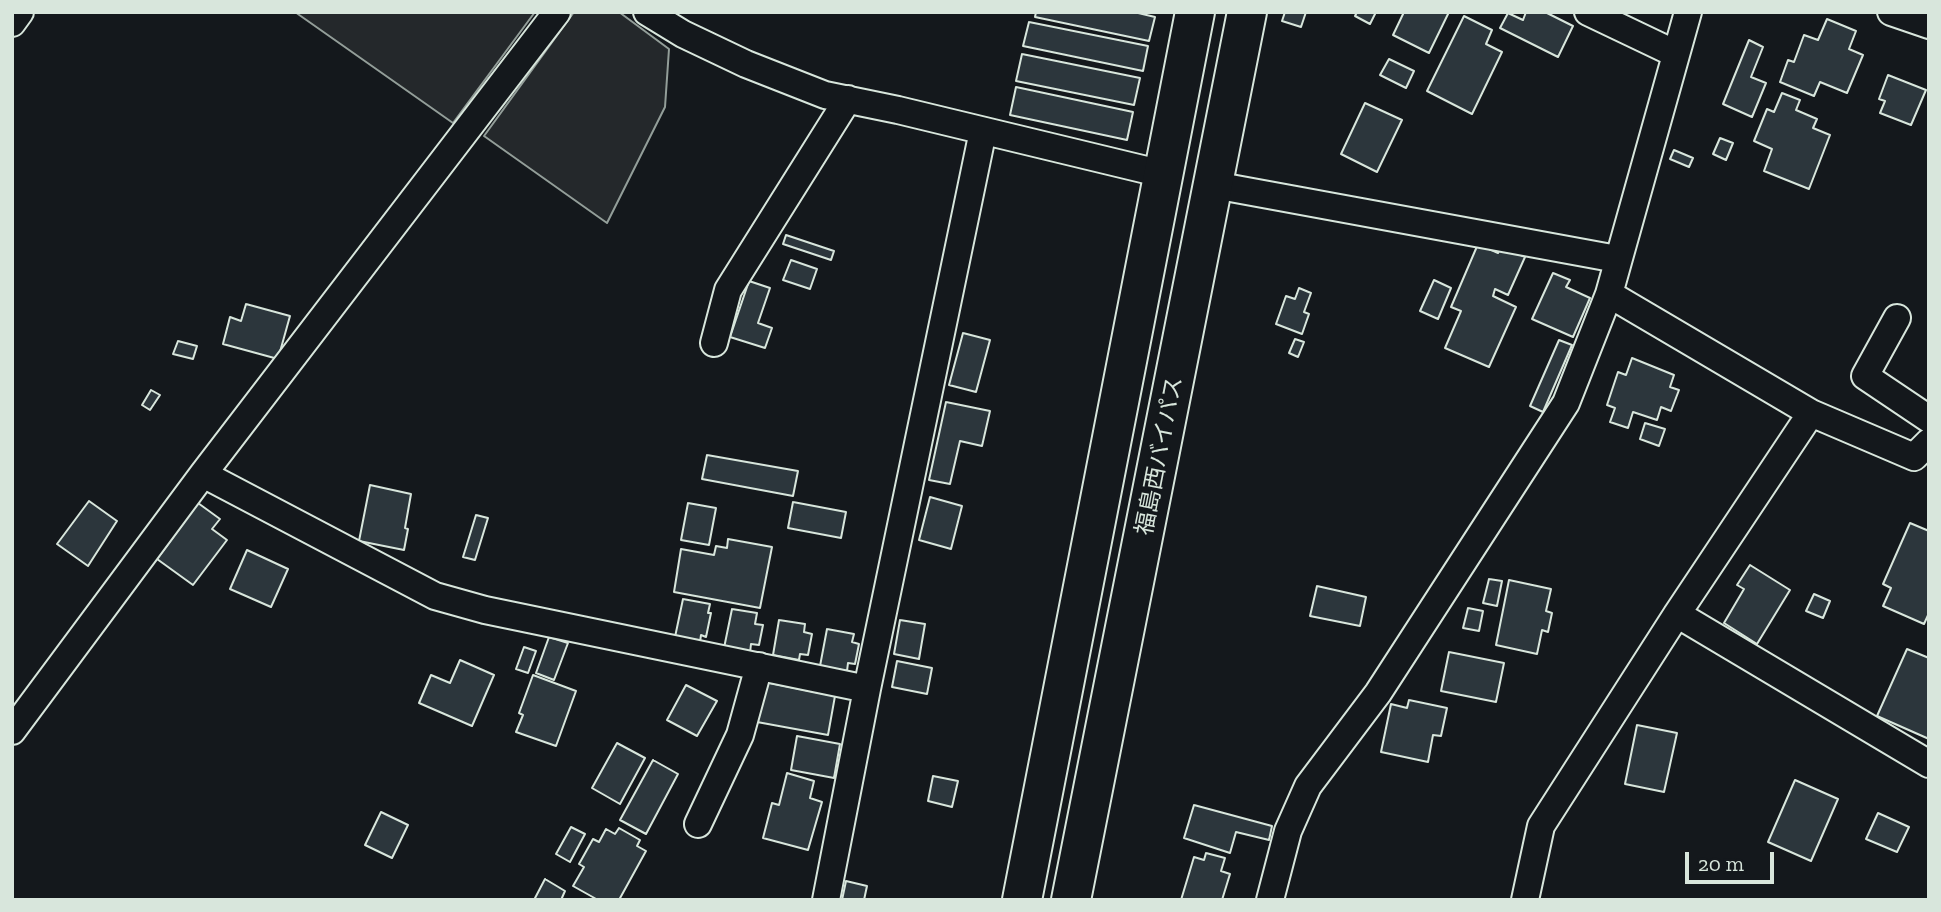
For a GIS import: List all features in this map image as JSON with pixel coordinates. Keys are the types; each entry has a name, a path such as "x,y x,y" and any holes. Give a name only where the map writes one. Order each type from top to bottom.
{"highway":[{"path":"1022,900 1195,12"},
{"name":"福島西バイパス","path":"1072,900 1247,12"}],"street":[{"path":"12,23 20,12"},
{"path":"12,731 203,474 556,12"},
{"path":"648,12 683,34 746,64 825,95 1163,174"},
{"path":"1588,12 1676,54"},
{"path":"1270,900 1288,831 1308,786 1378,693 1566,403 1609,294 1688,12"},
{"path":"1891,12 1929,25"},
{"path":"714,343 728,290 848,99"},
{"path":"826,900 867,689 984,131"},
{"path":"1214,185 1617,260"},
{"path":"1609,294 1811,413 1914,457 1929,442"},
{"path":"1897,318 1866,376 1929,419"},
{"path":"1525,900 1541,826 1677,614 1811,413"},
{"path":"203,474 435,596 485,610 867,689"},
{"path":"1677,614 1929,764"},
{"path":"698,824 740,735 759,666"}],"shaded area":[{"path":"295,12 535,12 453,123"},
{"path":"574,12 619,12 669,49 665,107 607,223 484,136"}],"building":[{"path":"1036,12 1134,12 1155,17 1149,41 1035,17"},
{"path":"1285,12 1306,12 1301,27 1282,21"},
{"path":"1357,12 1376,12 1370,24 1355,16"},
{"path":"1404,12 1449,12 1429,53 1393,35"},
{"path":"1526,12 1545,12 1573,26 1558,57 1500,28 1508,13 1523,20"},
{"path":"1464,16 1492,30 1486,44 1502,52 1472,114 1427,91"},
{"path":"1827,19 1856,31 1849,49 1863,55 1847,93 1820,82 1814,96 1780,82 1788,60 1794,62 1804,35 1818,40"},
{"path":"1029,22 1148,46 1143,71 1023,46"},
{"path":"1749,40 1763,47 1751,77 1766,83 1752,117 1723,104"},
{"path":"1022,54 1140,78 1134,105 1016,81"},
{"path":"1389,59 1414,71 1406,88 1380,75"},
{"path":"1888,75 1926,90 1911,125 1880,113 1885,101 1879,99"},
{"path":"1016,87 1133,112 1127,140 1010,115"},
{"path":"1782,93 1800,100 1796,110 1817,119 1813,128 1830,135 1809,189 1764,171 1772,149 1754,141 1767,109 1774,112"},
{"path":"1365,103 1402,120 1377,172 1341,154"},
{"path":"1720,138 1733,143 1726,160 1713,154"},
{"path":"1674,150 1693,158 1689,167 1670,159"},
{"path":"786,235 834,251 831,260 783,244"},
{"path":"1478,244 1498,253 1501,246 1525,257 1508,295 1495,289 1493,296 1516,307 1489,367 1445,348 1461,311 1451,307"},
{"path":"791,260 817,269 810,289 783,280"},
{"path":"1553,273 1570,280 1566,287 1590,298 1573,337 1532,319"},
{"path":"1434,280 1451,288 1438,319 1420,311"},
{"path":"749,281 770,288 758,323 772,328 765,348 730,337"},
{"path":"1299,288 1311,293 1304,312 1309,314 1302,334 1276,324 1286,296 1295,299"},
{"path":"246,304 290,316 278,359 223,344 230,317 241,321"},
{"path":"963,333 990,340 976,392 949,385"},
{"path":"1295,339 1304,342 1298,357 1289,353"},
{"path":"1559,340 1572,345 1543,412 1530,406"},
{"path":"178,341 197,346 193,359 173,354"},
{"path":"1632,358 1674,375 1670,387 1679,390 1671,411 1661,407 1657,420 1633,412 1628,428 1610,422 1615,408 1607,405 1618,372 1626,375"},
{"path":"151,390 160,395 150,410 142,405"},
{"path":"946,402 990,411 982,446 960,441 950,484 929,480"},
{"path":"1645,423 1665,429 1659,446 1640,439"},
{"path":"707,455 798,471 793,496 702,479"},
{"path":"370,485 411,494 404,550 359,541"},
{"path":"930,497 962,506 951,549 919,540"},
{"path":"89,501 117,521 88,566 57,544"},
{"path":"793,502 846,512 841,538 788,528"},
{"path":"198,503 220,519 212,529 227,540 193,585 157,559"},
{"path":"688,503 716,508 709,545 681,540"},
{"path":"476,515 488,518 475,560 463,557"},
{"path":"1910,523 1929,531 1929,613 1924,624 1883,606 1891,588 1883,584"},
{"path":"728,539 772,547 760,608 674,592 681,549 714,555 716,546 727,548"},
{"path":"247,550 288,569 271,607 230,589"},
{"path":"1750,565 1790,590 1757,644 1724,623 1744,589 1737,585"},
{"path":"1489,579 1502,581 1497,606 1483,603"},
{"path":"1509,580 1551,589 1546,611 1552,613 1548,632 1542,630 1537,654 1496,645"},
{"path":"1317,586 1366,597 1360,626 1310,616"},
{"path":"1814,594 1830,601 1823,618 1806,611"},
{"path":"683,599 710,604 706,637 701,635 700,642 675,637"},
{"path":"1468,608 1483,611 1479,631 1463,628"},
{"path":"732,609 757,613 755,624 763,625 759,645 751,644 750,653 724,648"},
{"path":"779,620 805,624 804,632 812,634 808,655 800,654 799,660 773,655"},
{"path":"900,620 925,624 919,659 894,654"},
{"path":"827,629 854,634 852,642 859,644 855,664 848,663 847,671 820,666"},
{"path":"549,637 568,643 554,680 536,673"},
{"path":"524,647 536,651 528,673 516,669"},
{"path":"1907,649 1929,658 1929,739 1877,716"},
{"path":"1449,652 1504,663 1496,702 1441,691"},
{"path":"460,660 494,675 472,726 419,703 431,675 450,683"},
{"path":"897,661 932,668 927,694 892,687"},
{"path":"533,675 576,691 556,746 516,732 523,715 519,713"},
{"path":"765,682 835,696 828,735 757,722"},
{"path":"686,685 717,701 697,736 667,720"},
{"path":"1409,700 1447,708 1441,736 1433,735 1428,762 1381,752 1391,704 1407,708"},
{"path":"1637,725 1677,733 1664,792 1625,784"},
{"path":"797,736 840,744 834,778 791,770"},
{"path":"617,743 645,758 620,804 592,788"},
{"path":"653,760 678,774 646,834 620,820"},
{"path":"787,773 814,781 810,798 822,802 808,850 763,838 772,803 779,805"},
{"path":"933,776 958,781 952,807 928,801"},
{"path":"1795,780 1838,799 1811,861 1768,842"},
{"path":"1194,805 1272,826 1269,840 1236,832 1230,853 1184,838"},
{"path":"381,812 408,825 392,858 365,845"},
{"path":"1878,813 1909,827 1897,852 1866,839"},
{"path":"571,827 585,834 570,862 556,854"},
{"path":"619,828 640,840 637,846 646,851 619,900 598,900 573,886 584,867 579,864 593,839 599,842 606,829 615,834"},
{"path":"1206,853 1225,858 1221,871 1230,874 1222,900 1181,900 1194,857 1204,860"},
{"path":"545,879 565,891 561,900 534,900"},
{"path":"846,881 867,886 864,900 842,900"}]}
